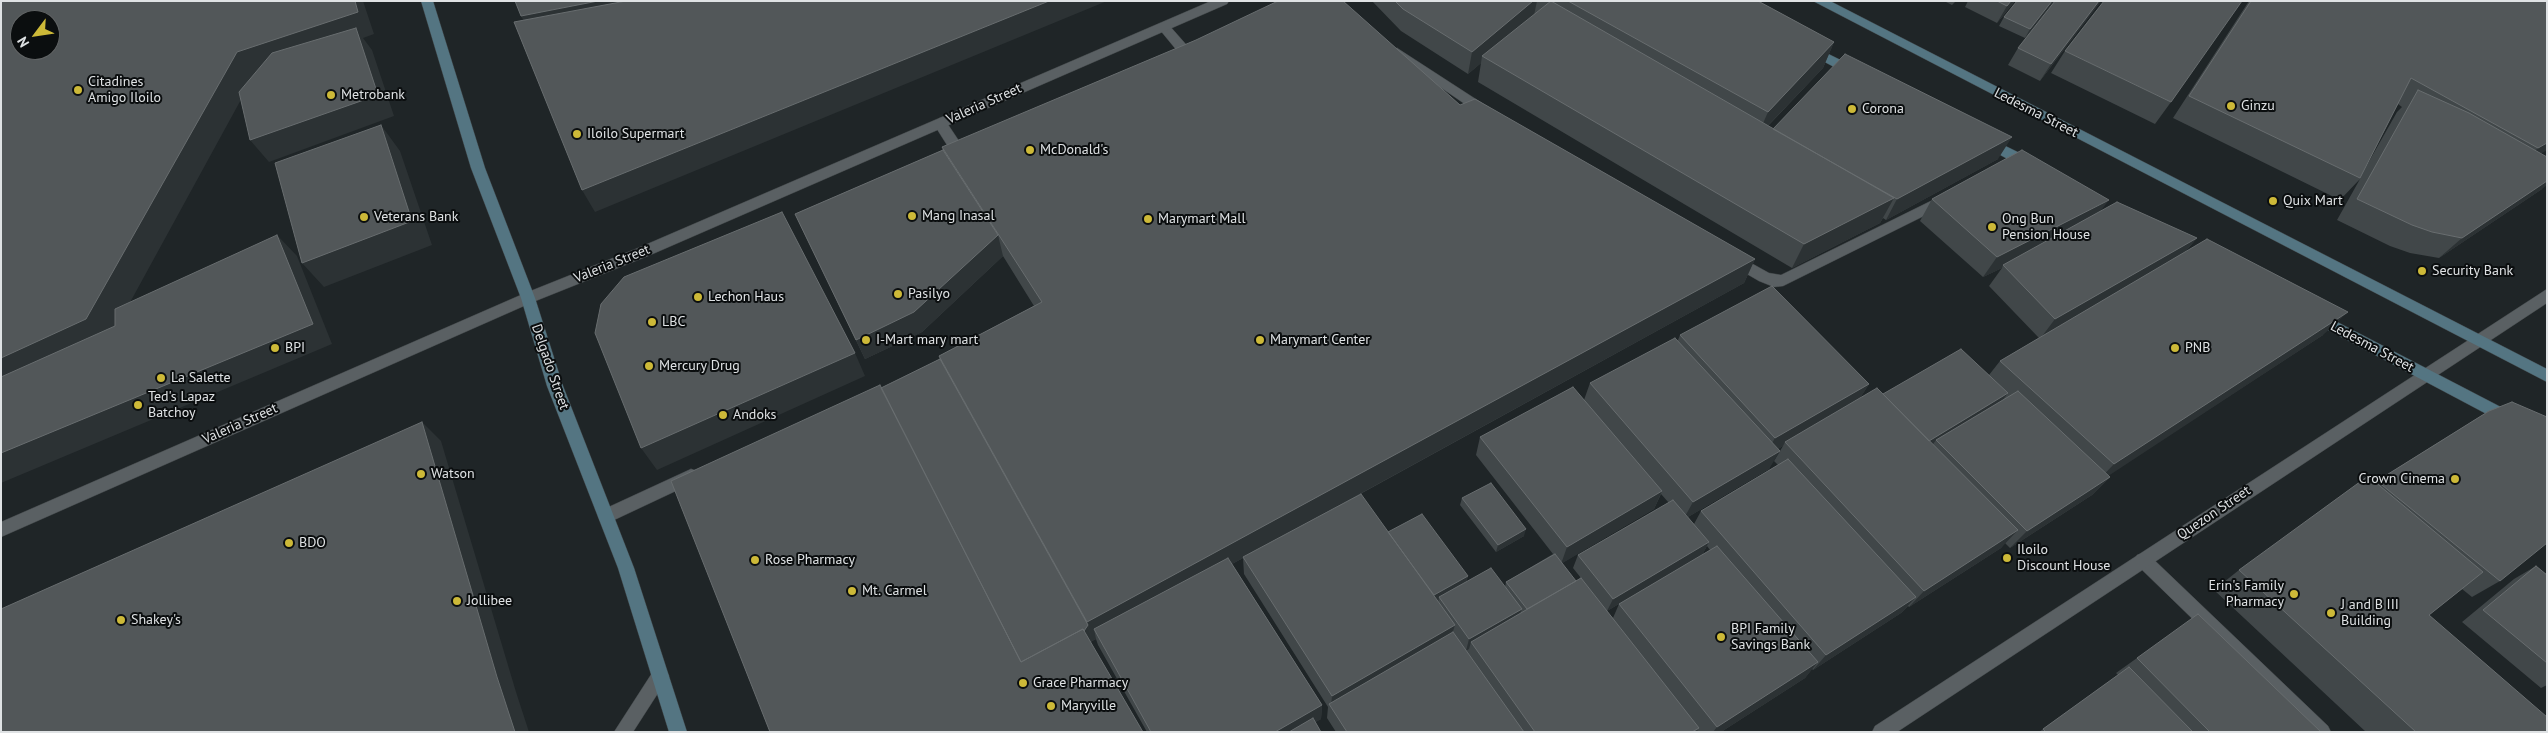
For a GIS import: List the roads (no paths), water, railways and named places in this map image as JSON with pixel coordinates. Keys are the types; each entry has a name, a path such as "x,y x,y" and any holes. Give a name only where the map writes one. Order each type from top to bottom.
{"main road":[{"name":"Delgado Street","path":"427,1 478,168 528,298 555,386 629,577 678,732"},
{"name":"Ledesma Street","path":"1819,1 2547,376"},
{"path":"1800,43 1870,80"},
{"path":"1976,136 2038,169"},
{"name":"Ledesma Street","path":"2301,309 2547,439"}],"street":[{"name":"Valeria Street","path":"1,530 528,298 643,252 1224,1"},
{"path":"1164,27 1197,66"},
{"path":"1388,46 1467,101 1501,121"},
{"path":"1452,108 1467,101"},
{"path":"940,123 967,164"},
{"path":"2006,168 2020,160"},
{"path":"1721,252 1764,277 1774,281 1783,280 1961,190"},
{"name":"Quezon Street","path":"1880,732 2144,560 2423,374 2478,341 2547,295"},
{"path":"606,516 703,471"},
{"path":"2144,560 2322,732"},
{"path":"623,732 660,676"}],"place":[{"name":"Citadines Amigo Iloilo","path":"78,90"},
{"name":"Metrobank","path":"331,95"},
{"name":"Ginzu","path":"2231,106"},
{"name":"Corona","path":"1852,109"},
{"name":"Iloilo Supermart","path":"577,134"},
{"name":"McDonald's","path":"1030,150"},
{"name":"Quix Mart","path":"2273,201"},
{"name":"Mang Inasal","path":"912,216"},
{"name":"Veterans Bank","path":"364,217"},
{"name":"Marymart Mall","path":"1148,219"},
{"name":"Ong Bun Pension House","path":"1992,227"},
{"name":"Security Bank","path":"2422,271"},
{"name":"Pasilyo","path":"898,294"},
{"name":"Lechon Haus","path":"698,297"},
{"name":"LBC","path":"652,322"},
{"name":"I-Mart mary mart","path":"866,340"},
{"name":"Marymart Center","path":"1260,340"},
{"name":"BPI","path":"275,348"},
{"name":"PNB","path":"2175,348"},
{"name":"Mercury Drug","path":"649,366"},
{"name":"La Salette","path":"161,378"},
{"name":"Ted's Lapaz Batchoy","path":"138,405"},
{"name":"Andoks","path":"723,415"},
{"name":"Watson","path":"421,474"},
{"name":"Crown Cinema","path":"2455,479"},
{"name":"BDO","path":"289,543"},
{"name":"Iloilo Discount House","path":"2007,558"},
{"name":"Rose Pharmacy","path":"755,560"},
{"name":"Mt. Carmel","path":"852,591"},
{"name":"Erin's Family Pharmacy","path":"2294,594"},
{"name":"Jollibee","path":"457,601"},
{"name":"J and B III Building","path":"2331,613"},
{"name":"Shakey's","path":"121,620"},
{"name":"BPI Family Savings Bank","path":"1721,637"},
{"name":"Grace Pharmacy","path":"1023,683"},
{"name":"Maryville","path":"1051,706"}]}
